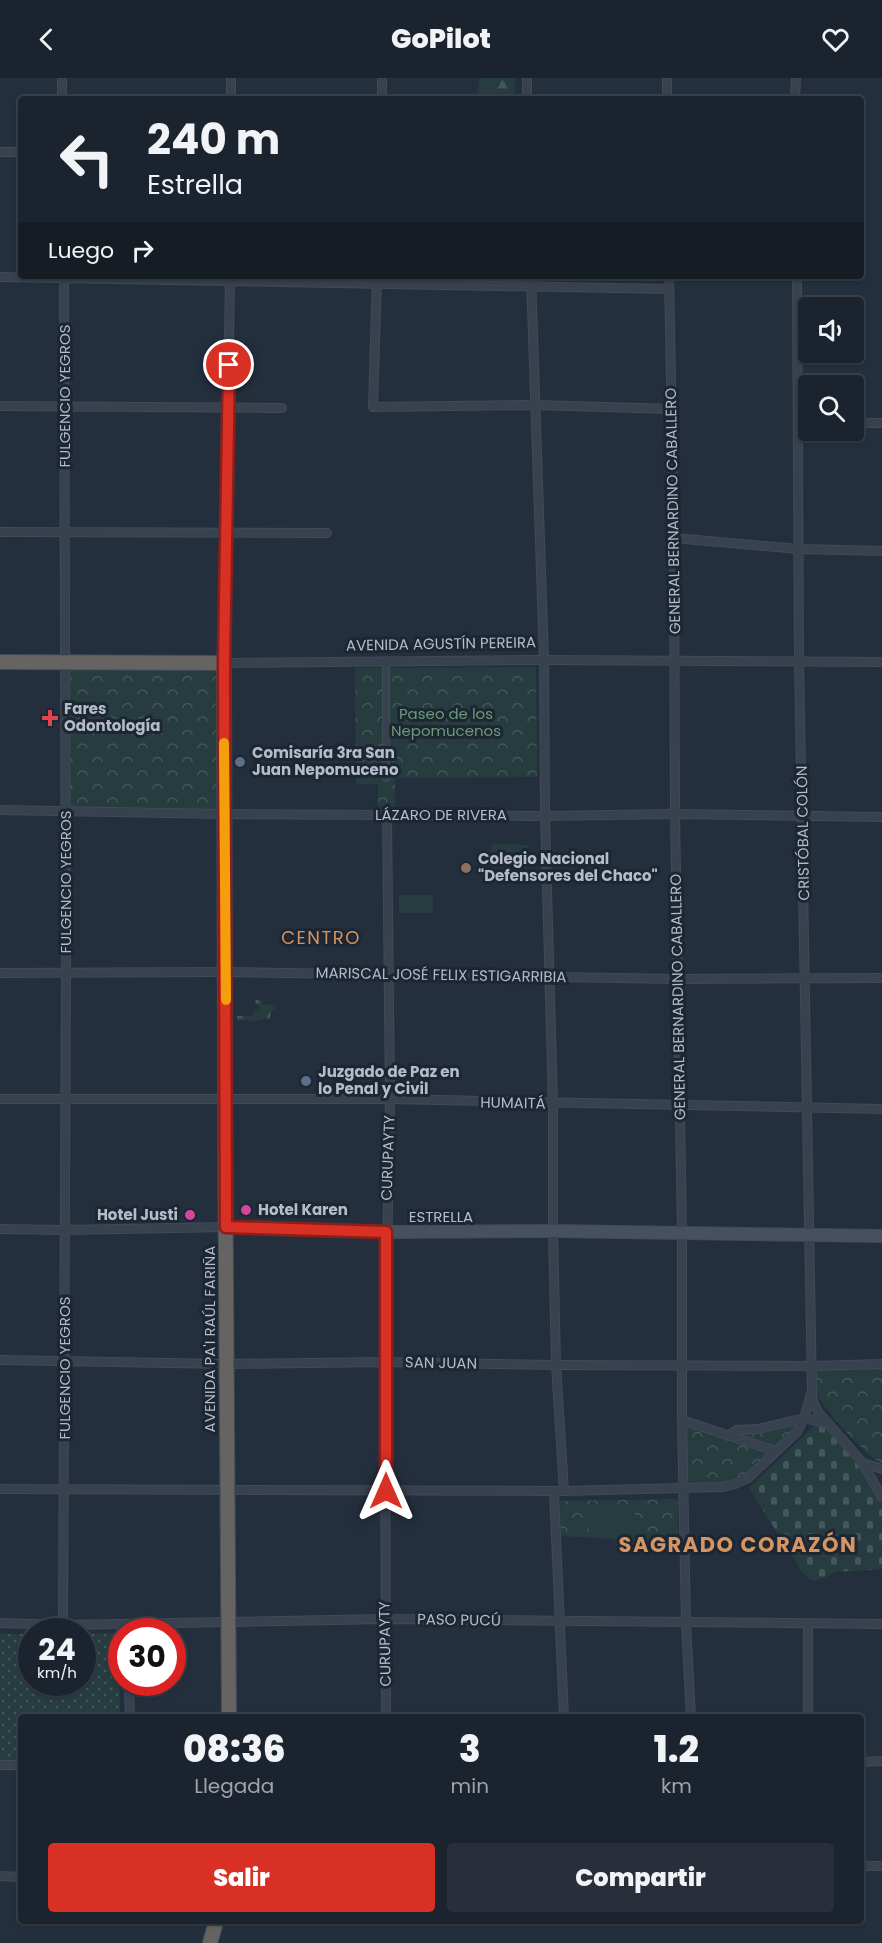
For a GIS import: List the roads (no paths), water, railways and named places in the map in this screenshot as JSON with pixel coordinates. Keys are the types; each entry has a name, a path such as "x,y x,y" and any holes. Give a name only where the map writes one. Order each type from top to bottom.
{"highway":[{"name":"AVENIDA AGUSTÍN PEREIRA","path":"0,662 224,663"},
{"name":"AVENIDA PA'I RAÚL FARIÑA","path":"224,663 225,1364 229,1714"},
{"path":"210,1943 215,1924"}],"main road":[{"name":"ESTRELLA","path":"226,1227 386,1232 553,1231 882,1236"}],"street":[{"path":"62,78 62,96"},
{"path":"231,78 231,96"},
{"path":"382,78 382,96"},
{"path":"527,78 527,96"},
{"path":"667,78 667,96"},
{"path":"795,78 795,96"},
{"path":"0,152 18,152"},
{"path":"0,277 18,277"},
{"name":"FULGENCIO YEGROS","path":"63,1618 67,662 64,279"},
{"path":"230,279 532,280 669,289"},
{"name":"AVENIDA PA'I RAÚL FARIÑA","path":"224,663 230,279"},
{"name":"GENERAL BERNARDINO CABALLERO","path":"669,279 673,409 682,1420 686,1623 691,1714"},
{"name":"CRISTÓBAL COLÓN","path":"797,279 798,422"},
{"path":"377,280 373,406 536,405 673,409"},
{"path":"532,280 544,660 556,1365 564,1491"},
{"path":"0,406 282,408"},
{"path":"864,423 882,423"},
{"name":"CRISTÓBAL COLÓN","path":"798,441 799,661 812,1391"},
{"path":"0,532 327,533"},
{"path":"674,537 799,549 882,551"},
{"name":"AVENIDA AGUSTÍN PEREIRA","path":"224,663 675,659 882,662"},
{"path":"386,661 386,777"},
{"name":"LÁZARO DE RIVERA","path":"0,810 224,814 802,815 882,818"},
{"name":"CURUPAYTY","path":"386,1714 385,1362 390,1099 387,815"},
{"name":"MARISCAL JOSÉ FELIX ESTIGARRIBIA","path":"0,974 226,972 678,979 882,978"},
{"name":"HUMAITÁ","path":"0,1099 390,1099 882,1109"},
{"name":"ESTRELLA","path":"0,1229 226,1227"},
{"name":"SAN JUAN","path":"0,1360 225,1364 385,1362 556,1365 882,1364"},
{"path":"0,1489 564,1491 722,1487 748,1478 796,1432 804,1418 812,1391"},
{"path":"812,1391 813,1402 818,1412 862,1462 882,1497"},
{"path":"728,1436 736,1430 758,1429 804,1418 830,1425"},
{"path":"682,1420 774,1451"},
{"path":"862,1462 882,1469"},
{"path":"554,1491 564,1714"},
{"name":"PASO PUCÚ","path":"186,1625 385,1619 882,1624"},
{"name":"PASO PUCÚ","path":"0,1623 18,1623"},
{"path":"808,1624 808,1714"},
{"path":"129,1696 130,1714"},
{"path":"864,1762 882,1761"},
{"path":"0,1765 18,1765"},
{"path":"864,1866 882,1866"},
{"path":"0,1876 18,1876"}],"place":[{"name":"Fares Odontología","path":"50,718"},
{"name":"Comisaría 3ra San Juan Nepomuceno","path":"240,762"},
{"name":"Colegio Nacional \"Defensores del Chaco\"","path":"466,868"},
{"name":"Juzgado de Paz en lo Penal y Civil","path":"306,1081"},
{"name":"Hotel Karen","path":"246,1210"},
{"name":"Hotel Justi","path":"190,1215"}],"district":[{"name":"CENTRO","path":"321,938"},
{"name":"SAGRADO CORAZÓN","path":"738,1545"}],"park label":[{"name":"Paseo de los Nepomucenos","path":"446,722"}]}
